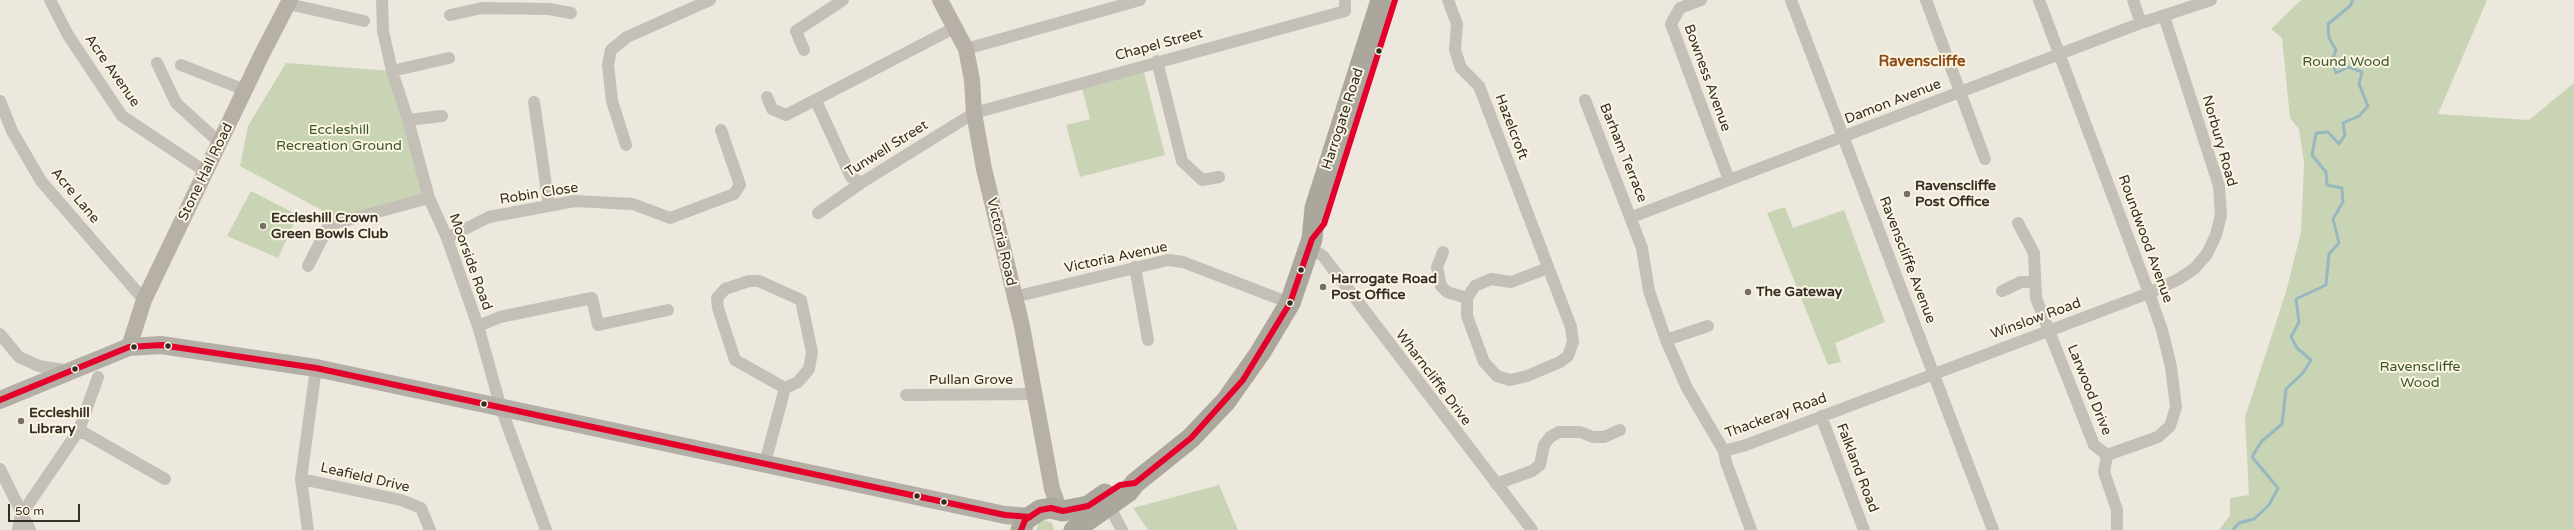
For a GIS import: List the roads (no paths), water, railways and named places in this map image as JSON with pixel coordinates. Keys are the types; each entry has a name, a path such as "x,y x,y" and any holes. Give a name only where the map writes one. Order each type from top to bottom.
{"highway":[{"name":"Harrogate Road","path":"1074,530 1101,507 1120,485 1135,483 1191,438 1226,401 1260,353 1290,303 1310,243 1315,208 1381,0"},
{"name":"Harrogate Road","path":"1310,243 1324,224 1395,0"},
{"name":"Harrogate Road","path":"1038,518 1092,504 1101,507"}],"main road":[{"path":"0,400 129,347 161,345 316,368 765,463 1038,518"}],"street":[{"name":"Acre Avenue","path":"50,0 68,35 122,116 206,172"},
{"name":"Moorside Road","path":"382,0 383,31 392,71 408,120 429,198 447,238 478,326 501,408 546,530"},
{"path":"626,146 612,101 608,65 611,50 626,37 710,0"},
{"path":"804,50 796,31 843,0"},
{"name":"Victoria Road","path":"940,0 956,27 966,49 972,80 974,113 991,202 1036,394 1052,489 1038,518"},
{"path":"966,49 1110,4 1140,0"},
{"name":"Hazelcroft","path":"1448,0 1456,24 1454,50 1461,68 1480,86 1571,327 1573,342 1568,356 1560,362 1527,376 1510,380 1497,376 1484,362 1467,316 1467,298"},
{"name":"Bowness Avenue","path":"1701,0 1680,8 1671,24 1729,180"},
{"name":"Ravenscliffe Avenue","path":"1791,0 1993,530"},
{"path":"1926,0 1985,158"},
{"name":"Roundwood Avenue","path":"2039,0 2162,330 2176,407 2170,426 2158,437 2107,456"},
{"path":"2133,0 2141,23"},
{"name":"Damon Avenue","path":"1632,217 2141,23 2211,0"},
{"name":"Stone Hall Road","path":"129,347 144,300 244,90 289,2"},
{"path":"289,2 364,21"},
{"name":"Chapel Street","path":"974,113 1157,61 1345,11 1345,2"},
{"path":"456,9 548,5 571,13"},
{"name":"Norbury Road","path":"2149,293 2179,279 2195,268 2207,254 2216,235 2220,215 2219,186 2164,16"},
{"path":"767,97 772,109 786,115 816,101 956,27"},
{"path":"392,71 449,58"},
{"path":"1157,61 1182,161 1202,180 1218,177"},
{"path":"157,63 176,103 220,143"},
{"path":"181,65 244,90"},
{"name":"Acre Lane","path":"0,100 12,131 41,180 144,300"},
{"name":"Barham Terrace","path":"1585,100 1632,217"},
{"path":"816,101 851,176 861,183"},
{"path":"534,102 549,206"},
{"name":"Tunwell Street","path":"818,213 861,183 974,113"},
{"path":"408,120 442,116"},
{"name":"Robin Close","path":"447,238 489,217 575,201 632,204 670,218 734,194 740,185 721,130"},
{"path":"308,266 329,225 429,198"},
{"name":"Thackeray Road","path":"1632,217 1642,248 1649,291 1666,340 1687,388 1724,451 1934,373"},
{"name":"Larwood Drive","path":"2018,223 2034,253 2036,298 2094,445 2107,456"},
{"name":"Wharncliffe Drive","path":"1310,243 1323,256 1532,530"},
{"path":"1443,252 1438,267 1441,286 1447,292 1467,298 1475,286 1491,279 1511,282 1548,268"},
{"name":"Victoria Avenue","path":"1014,296 1168,260 1183,262 1290,303"},
{"path":"1135,267 1148,340"},
{"path":"749,281 759,281 801,300 812,352 810,364 809,369 798,382 785,388 735,360 718,308 717,298 725,289 749,281"},
{"path":"2002,291 2014,284 2035,282"},
{"name":"Winslow Road","path":"1934,373 2149,293"},
{"path":"478,326 500,317 592,298 598,325 668,310"},
{"path":"1666,340 1708,326"},
{"path":"0,334 19,357 39,366 71,372"},
{"path":"304,529 301,479 316,368"},
{"path":"18,530 21,515 79,430 98,377"},
{"path":"765,463 785,388"},
{"name":"Pullan Grove","path":"906,395 1036,394"},
{"name":"Falkland Road","path":"1821,416 1864,530"},
{"path":"79,430 165,479"},
{"path":"1496,484 1532,471 1540,465 1544,444 1550,437 1559,432 1580,432 1593,437 1604,437 1620,430"},
{"path":"1724,451 1726,462 1751,530"},
{"path":"2107,456 2104,472 2117,510 2117,530"},
{"path":"0,469 21,515 30,530"},
{"name":"Leafield Drive","path":"301,479 401,500 421,508 430,530"},
{"path":"1101,507 1121,530"},
{"path":"1101,507 1121,530"}],"waterway":[{"path":"2233,530 2239,523 2254,519 2269,505 2278,488 2252,457 2261,442 2282,424 2286,389 2303,373 2311,360 2297,348 2291,337 2299,322 2296,299 2326,285 2329,254 2339,243 2333,219 2343,202 2342,188 2327,185 2326,172 2312,155 2316,133 2328,132 2339,144 2345,135 2343,123 2359,116 2368,106 2359,84 2362,72 2348,67 2336,73 2332,61 2336,50 2329,38 2328,24 2350,6 2353,0"}],"place":[{"name":"Ravenscliffe Post Office","path":"1907,194"},
{"name":"Eccleshill Crown Green Bowls Club","path":"263,226"},
{"name":"Harrogate Road Post Office","path":"1323,287"},
{"name":"The Gateway","path":"1748,292"},
{"name":"Eccleshill Library","path":"21,421"}],"district":[{"name":"Ravenscliffe","path":"1922,62"}],"park label":[{"name":"Round Wood","path":"2346,62"},
{"name":"Eccleshill Recreation Ground","path":"339,138"},
{"name":"Ravenscliffe Wood","path":"2420,376"}]}
